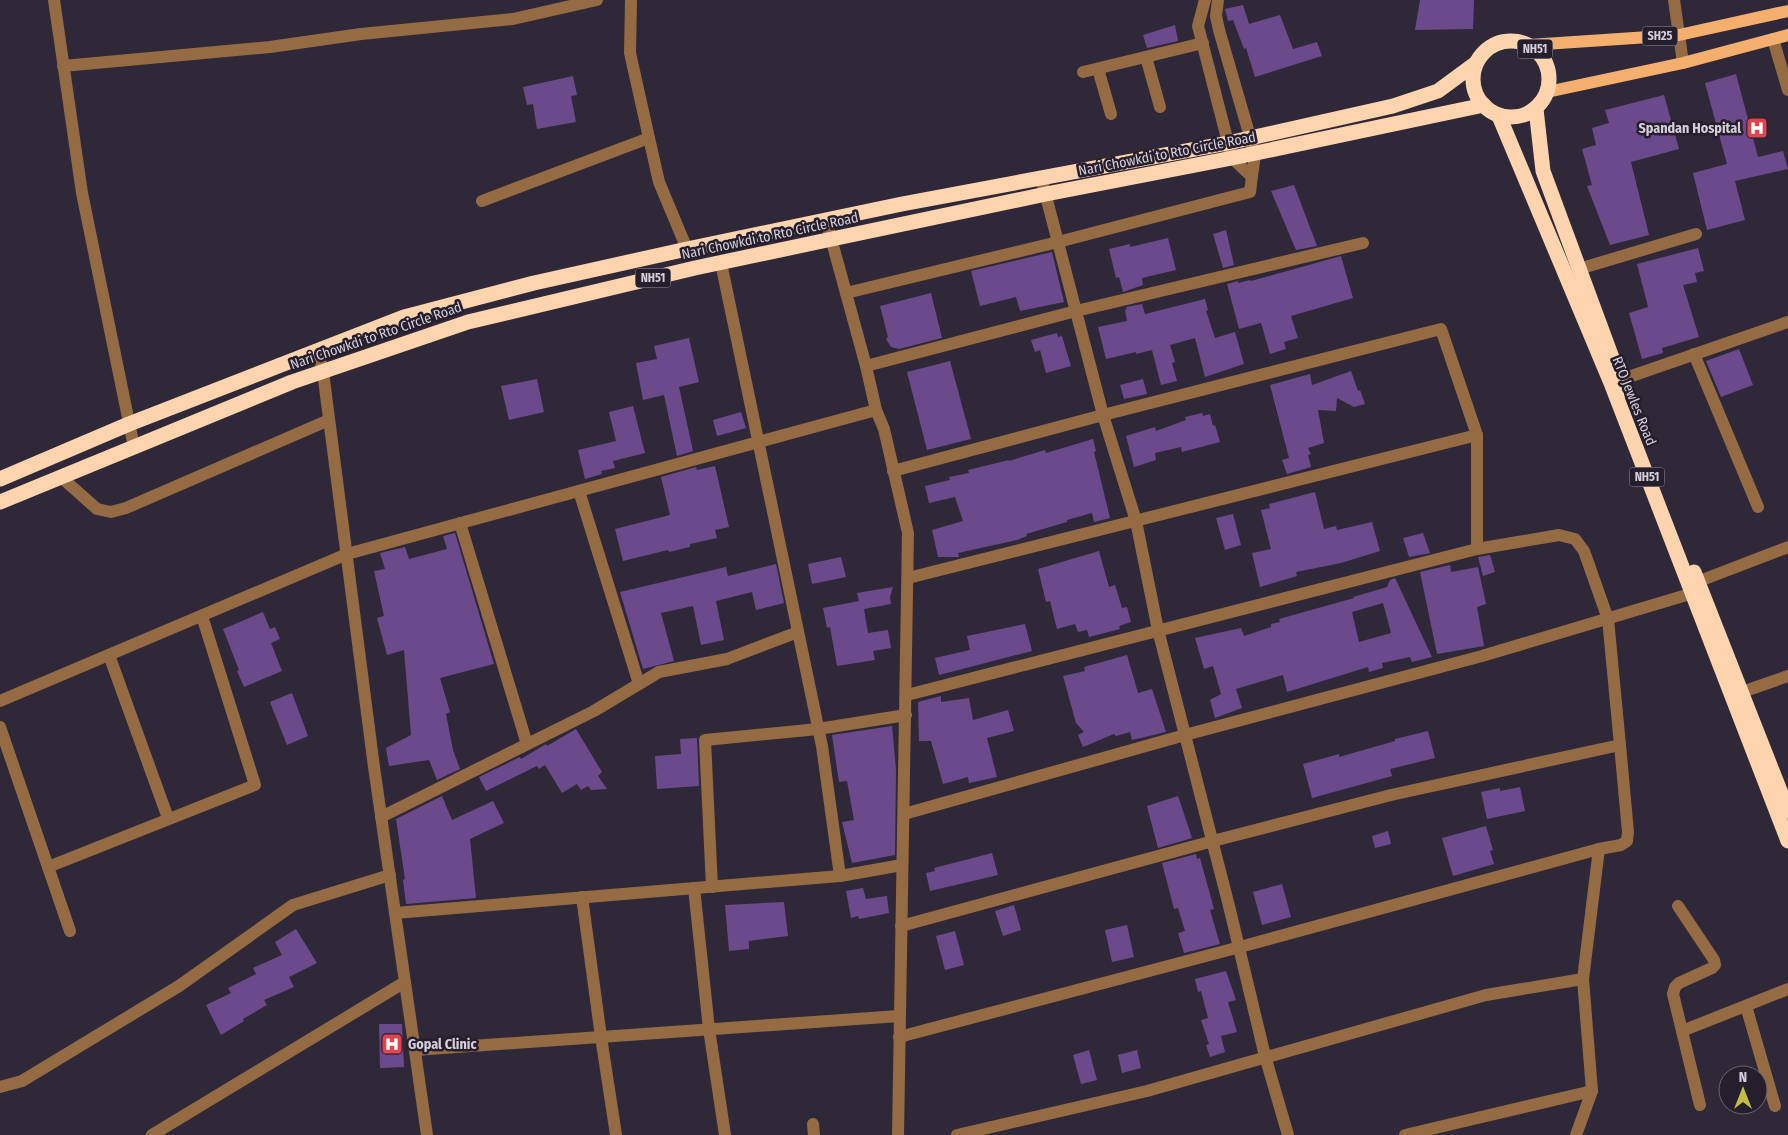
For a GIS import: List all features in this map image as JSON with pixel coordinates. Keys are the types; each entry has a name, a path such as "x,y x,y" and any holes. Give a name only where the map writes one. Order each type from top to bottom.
{"highway":[{"name":"NH51","path":"0,479 129,424 404,317 534,283 687,248 1041,177 1228,143 1393,106 1438,91 1476,63 1488,49 1505,41 1518,41 1529,45 1539,53 1546,63 1550,75 1547,92"},
{"path":"1476,63 1473,75 1474,88 1479,100 1488,110 1499,116 1525,115 1536,109 1547,92"},
{"name":"Nari Chowkdi to Rto Circle Road","path":"0,502 292,382 468,322 721,262 1046,194 1255,154 1484,105"},
{"name":"RTO Jewles Road","path":"1536,109 1543,171 1572,270 1610,383 1695,588 1742,692 1787,808"},
{"name":"RTO Jewles Road","path":"1499,116 1572,270 1620,380 1788,840"}],"main road":[{"name":"SH25","path":"1529,45 1679,35 1788,11"},
{"name":"SH25","path":"1547,92 1683,63 1788,35"}],"street":[{"path":"54,0 82,193 134,447"},
{"path":"63,66 270,47 361,34 513,19 597,0"},
{"path":"630,0 630,53 659,182 687,248"},
{"path":"846,293 1248,194 1250,192 1255,154 1219,30 1216,16 1218,0"},
{"path":"1674,0 1683,63"},
{"path":"1202,3 1216,16"},
{"path":"1202,3 1198,26 1232,158 1252,176"},
{"path":"1773,39 1788,90"},
{"path":"1084,72 1203,43"},
{"path":"1146,57 1160,107"},
{"path":"1098,69 1111,114"},
{"path":"482,201 649,138"},
{"path":"1041,177 1103,415 1136,521 1158,630 1240,947 1265,1056 1288,1135"},
{"path":"826,220 866,366 876,410 884,429 908,533 898,1135"},
{"path":"1572,270 1696,234"},
{"path":"866,366 1076,311 1363,243"},
{"path":"721,262 818,729 840,876"},
{"path":"1620,380 1788,322"},
{"path":"893,471 1103,415 1441,329 1477,435 1477,549"},
{"path":"318,350 329,420 381,817 427,1135"},
{"path":"1694,354 1758,506"},
{"path":"0,702 346,554 876,410"},
{"path":"62,477 97,509 111,512 126,508 329,420"},
{"path":"908,578 1477,435"},
{"path":"579,491 639,684"},
{"path":"460,524 527,744"},
{"path":"899,1037 1240,947 1599,849 1621,845 1627,841 1628,832 1608,619 1584,551 1575,539 1559,535 1477,549 906,695"},
{"path":"904,814 1185,735 1482,656 1608,619 1695,588 1788,547"},
{"path":"48,866 256,785 202,616"},
{"path":"381,817 594,710 659,672 727,659 798,632"},
{"path":"110,655 168,818"},
{"path":"1742,692 1788,676"},
{"path":"712,887 705,740 818,729 906,715"},
{"path":"0,727 70,931"},
{"path":"901,926 1213,841 1391,795 1620,746"},
{"path":"1576,1135 1592,1091 1583,979 1599,849"},
{"path":"395,913 840,876 902,865"},
{"path":"0,1087 22,1081 179,986 293,905 390,875"},
{"path":"694,888 709,1029 725,1135"},
{"path":"582,897 616,1135"},
{"path":"1678,906 1712,955 1715,965 1679,983 1675,987 1673,994 1700,1105"},
{"path":"957,1135 1147,1091 1265,1056 1486,995 1583,979"},
{"path":"152,1135 405,982"},
{"path":"1682,1030 1788,989"},
{"path":"1746,1006 1775,1106"},
{"path":"415,1050 899,1016"},
{"path":"1405,1135 1592,1091"}],"building":[{"path":"1420,0 1474,0 1473,29 1415,30"},
{"path":"1243,5 1249,24 1280,15 1293,49 1317,42 1322,56 1255,77 1246,48 1244,49 1233,20 1228,21 1225,9"},
{"path":"1175,25 1178,41 1147,48 1143,35"},
{"path":"1736,74 1758,157 1783,151 1788,169 1735,181 1745,220 1707,230 1693,173 1727,164 1705,83"},
{"path":"573,76 577,95 571,96 576,122 537,129 533,104 527,105 523,87"},
{"path":"1664,95 1679,149 1631,162 1649,235 1610,245 1587,186 1592,185 1582,149 1596,145 1592,128 1609,123 1605,110"},
{"path":"1294,185 1317,246 1296,250 1271,191"},
{"path":"1226,230 1234,265 1223,268 1213,234"},
{"path":"1168,238 1176,270 1142,278 1143,285 1123,292 1119,277 1116,278 1109,249 1130,244 1130,247"},
{"path":"1698,248 1704,271 1695,273 1697,282 1683,285 1699,337 1662,348 1663,353 1642,359 1629,313 1648,307 1637,264"},
{"path":"1052,252 1064,302 1020,311 1016,297 980,306 971,271"},
{"path":"1341,256 1353,298 1291,316 1298,338 1284,342 1286,349 1270,354 1261,323 1239,329 1227,284 1238,281 1238,283 1251,281"},
{"path":"931,293 942,338 899,349 891,347 886,339 888,337 880,306"},
{"path":"1205,299 1208,310 1206,311 1215,338 1235,332 1244,364 1205,377 1195,338 1170,345 1175,362 1172,363 1177,381 1161,385 1152,350 1106,359 1098,327 1127,321 1126,307 1142,304 1145,314"},
{"path":"1057,333 1058,337 1062,336 1071,366 1046,373 1040,350 1035,352 1031,340"},
{"path":"689,338 699,382 679,387 693,451 677,456 664,395 643,400 636,363 657,359 654,346"},
{"path":"1739,349 1753,385 1721,397 1706,361"},
{"path":"950,361 971,439 927,450 907,372"},
{"path":"1351,371 1365,404 1354,407 1337,398 1336,411 1318,410 1324,443 1308,448 1311,454 1308,455 1311,467 1287,474 1282,460 1289,458 1270,385 1310,374 1312,385"},
{"path":"537,379 544,412 509,420 501,386"},
{"path":"1143,379 1147,394 1124,399 1120,385"},
{"path":"633,406 645,453 613,461 615,468 601,471 602,474 585,479 578,450 616,441 609,412"},
{"path":"741,412 746,428 717,436 713,420"},
{"path":"1202,413 1203,416 1210,414 1220,442 1182,452 1181,447 1155,453 1156,460 1134,467 1126,436 1155,427 1156,431 1186,420 1185,417"},
{"path":"1093,439 1096,451 1094,452 1110,518 1094,522 1092,513 1026,534 1027,536 1017,540 958,553 959,557 938,557 932,530 963,521 955,497 929,503 925,486 950,480 949,477 969,473 968,470 1009,461 1045,450 1046,453"},
{"path":"715,466 729,527 715,530 717,538 690,544 690,547 669,552 668,550 623,561 615,529 670,515 661,477 696,467 697,470"},
{"path":"1315,492 1324,529 1336,526 1337,530 1372,522 1380,551 1341,563 1296,572 1297,576 1260,587 1252,553 1271,549 1261,510 1270,508 1269,504"},
{"path":"1233,514 1241,545 1225,550 1216,518"},
{"path":"455,533 494,664 440,678 450,712 446,714 453,750 460,769 437,780 429,760 389,766 386,748 411,735 404,650 387,655 377,618 384,616 374,571 385,569 380,553 405,547 409,559 447,549 443,536"},
{"path":"1423,533 1430,553 1409,557 1403,538"},
{"path":"1099,551 1109,587 1115,585 1122,608 1127,607 1131,622 1119,626 1120,629 1089,637 1087,630 1078,632 1075,624 1057,629 1050,601 1046,602 1038,569"},
{"path":"1490,555 1495,572 1483,576 1478,557"},
{"path":"841,557 846,577 812,584 808,564"},
{"path":"776,564 784,603 756,610 752,592 716,601 724,640 701,645 693,606 661,613 674,661 643,669 620,592 726,567 728,576"},
{"path":"1450,565 1451,572 1478,567 1486,604 1477,607 1484,646 1437,654 1420,572"},
{"path":"1395,578 1432,657 1412,662 1410,657 1382,663 1383,668 1369,672 1368,667 1287,692 1283,675 1236,689 1242,708 1215,718 1210,700 1221,694 1213,666 1204,669 1195,638 1241,628 1244,636 1271,627 1271,624 1280,622 1279,619 1387,587 1390,580","holes":["1383,603 1391,633 1359,642 1352,612"]},
{"path":"893,587 890,597 891,604 864,609 868,633 888,630 891,648 873,651 875,660 837,666 830,627 827,628 823,608 859,601 857,593"},
{"path":"263,612 270,629 275,627 280,639 271,643 282,671 244,687 223,629"},
{"path":"1025,624 1032,651 939,675 935,658 970,650 967,636"},
{"path":"1127,655 1138,693 1152,689 1166,732 1132,740 1130,732 1116,736 1114,734 1083,747 1078,735 1084,732 1076,723 1063,676 1085,671 1084,667"},
{"path":"292,693 308,736 287,745 270,702"},
{"path":"941,696 941,702 969,698 973,720 1008,710 1014,731 987,738 997,777 969,783 968,777 943,784 931,741 919,741 918,702"},
{"path":"892,726 896,769 895,855 852,863 842,822 854,820 847,781 839,782 832,735"},
{"path":"576,729 602,772 598,776 607,789 591,790 588,786 581,790 577,784 562,793 545,765 539,769 537,766 486,791 479,777 520,757 521,759"},
{"path":"1428,731 1435,758 1390,769 1392,776 1312,798 1303,764 1339,754 1339,757 1395,741 1395,739"},
{"path":"697,738 699,786 657,789 655,756 681,754 680,739"},
{"path":"1520,787 1525,811 1487,819 1481,792 1500,788 1500,791"},
{"path":"442,796 452,820 493,801 504,823 470,839 476,898 406,904 403,880 405,879 396,819"},
{"path":"1178,796 1192,838 1158,848 1147,806"},
{"path":"1486,826 1493,850 1490,851 1494,864 1453,876 1442,838"},
{"path":"1388,831 1391,844 1375,848 1372,836"},
{"path":"992,853 998,875 930,891 926,873 935,871 934,868"},
{"path":"1196,854 1197,859 1200,858 1214,909 1210,910 1220,944 1184,953 1178,933 1185,931 1178,908 1174,909 1162,863"},
{"path":"1282,884 1291,917 1262,925 1253,892"},
{"path":"863,888 866,899 887,896 889,913 859,919 858,916 851,918 846,891"},
{"path":"784,902 788,936 749,941 749,949 729,951 725,905"},
{"path":"1014,905 1021,930 1003,936 995,911"},
{"path":"1127,925 1134,957 1112,962 1105,930"},
{"path":"296,929 317,963 289,977 294,987 264,1000 267,1005 221,1035 206,1005 231,993 228,988 256,974 253,968 282,955 275,942"},
{"path":"955,931 964,965 945,970 936,936"},
{"path":"1226,971 1236,1000 1228,1002 1237,1032 1221,1036 1225,1052 1210,1057 1206,1045 1209,1044 1201,1020 1208,1018 1201,991 1198,992 1195,979"},
{"path":"379,1024 402,1024 404,1067 380,1068"},
{"path":"1089,1050 1097,1080 1081,1084 1073,1055"},
{"path":"1137,1050 1141,1068 1122,1073 1118,1055"}],"place":[{"name":"Spandan Hospital","path":"1757,128"},
{"name":"Gopal Clinic","path":"392,1044"}]}
